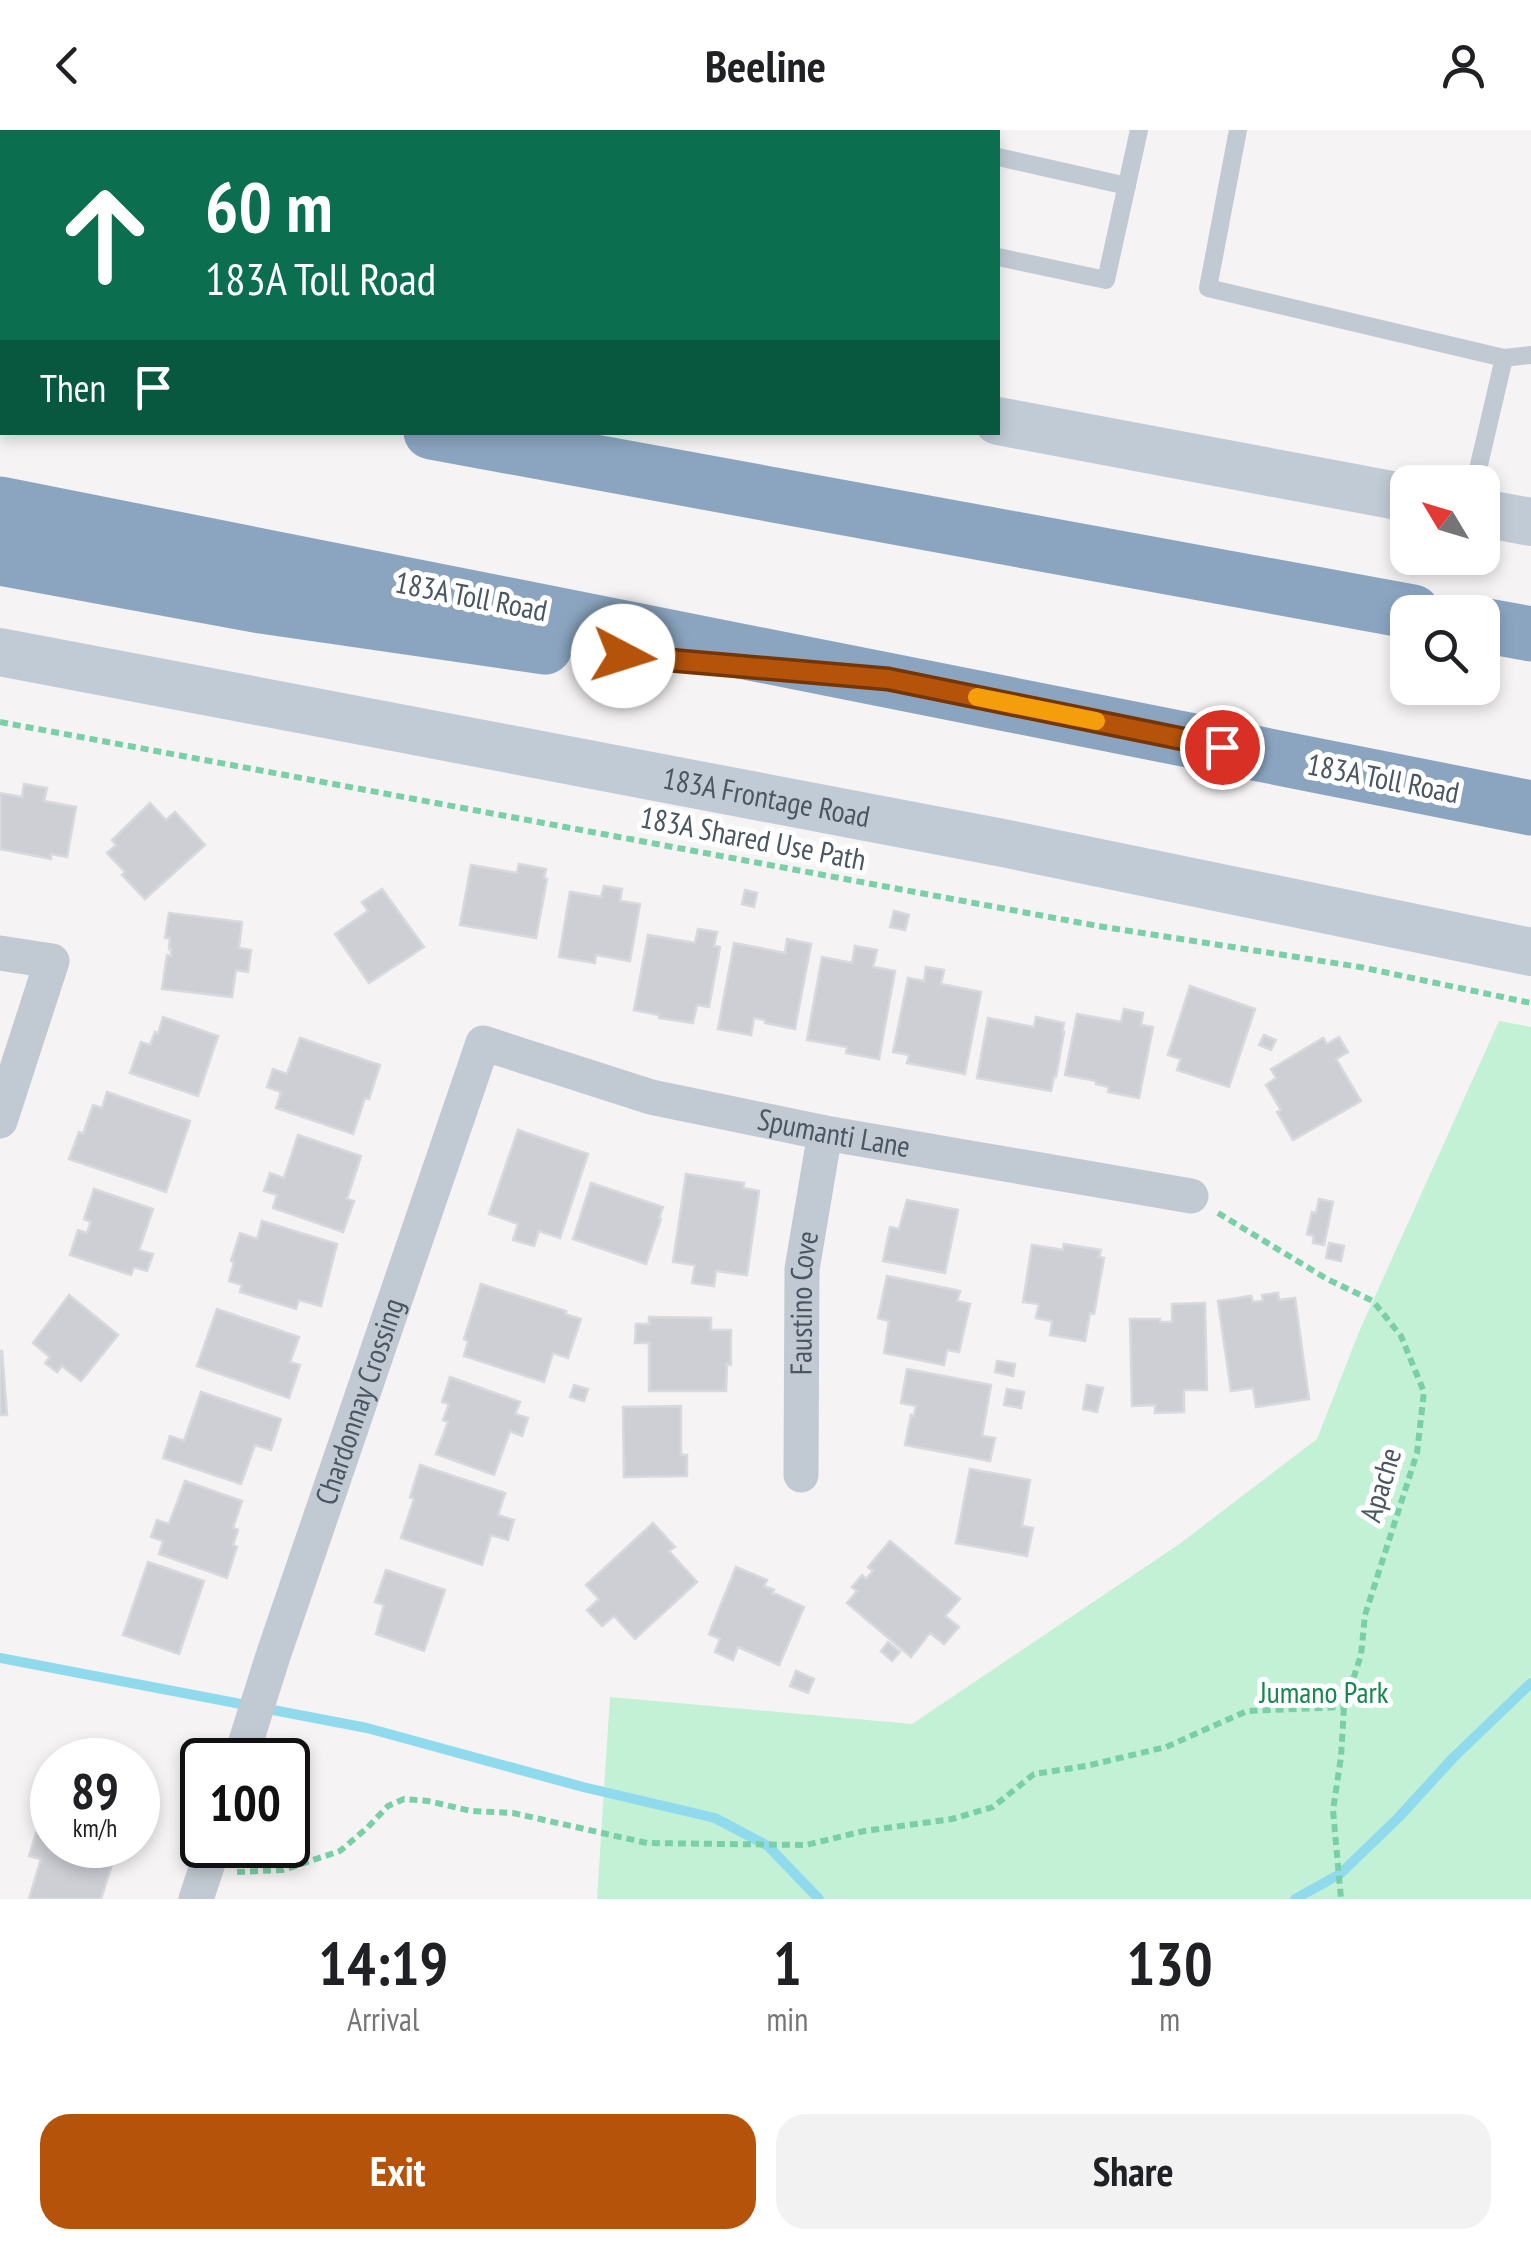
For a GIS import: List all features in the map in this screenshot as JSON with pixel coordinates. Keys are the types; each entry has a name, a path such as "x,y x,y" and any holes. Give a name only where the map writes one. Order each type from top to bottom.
{"highway":[{"path":"447,435 1390,608"},
{"name":"183A Toll Road","path":"0,504 1507,804"},
{"path":"0,558 256,605 585,652 888,679"}],"main road":[{"path":"1000,421 1390,495"},
{"path":"1500,516 1531,522"},
{"name":"183A Frontage Road","path":"0,652 1008,844 1531,952"}],"street":[{"path":"0,953 52,961 0,1121"},
{"name":"Spumanti Lane","path":"483,1043 651,1097 826,1133 1192,1196"},
{"name":"Chardonnay Crossing","path":"247,1738 483,1043"},
{"name":"Faustino Cove","path":"801,1476 802,1270 826,1133"}],"lane":[{"path":"1000,257 1106,280 1139,130"},
{"path":"1238,130 1208,288 1504,358 1531,354"},
{"path":"1000,157 1126,186"},
{"path":"1479,465 1504,358"}],"path":[{"name":"183A Shared Use Path","path":"0,722 1098,926 1360,967 1531,1003"},
{"name":"Apache","path":"1192,1196 1328,1279 1374,1301 1401,1336 1424,1392 1417,1453 1364,1615 1360,1656 1344,1706 1333,1810 1341,1899"},
{"path":"205,1871 283,1870 340,1851 388,1806 404,1798 472,1811 512,1813 646,1843 806,1845 864,1830 952,1818 993,1807 1034,1774 1166,1747 1247,1712 1344,1706"}],"green space":[{"name":"Jumano Park","path":"1499,1021 1531,1027 1531,1899 597,1899 610,1697 912,1724 1178,1545 1317,1439 1359,1332"}],"building":[{"path":"24,784 47,788 44,801 76,807 67,857 51,854 51,859 0,849 0,793 22,797"},
{"path":"150,803 166,820 175,812 205,845 145,899 107,853 116,845 112,840"},
{"path":"519,864 546,869 536,938 460,925 471,865 517,873"},
{"path":"604,886 622,889 620,901 640,904 630,961 596,955 595,963 559,957 570,892 601,897"},
{"path":"382,889 424,947 369,983 335,934 368,911 362,902"},
{"path":"745,890 757,893 754,907 742,904"},
{"path":"894,911 909,915 905,930 890,927"},
{"path":"169,913 242,922 239,948 251,950 248,972 236,970 232,997 162,989 167,955 171,956 170,938 165,938"},
{"path":"698,929 717,932 714,946 720,947 709,1007 697,1005 693,1023 634,1010 648,935 695,943"},
{"path":"787,939 811,944 795,1029 754,1018 751,1035 718,1029 734,943 785,953"},
{"path":"855,946 877,950 873,967 895,971 879,1059 846,1053 847,1047 807,1040 822,957 852,963"},
{"path":"926,967 944,970 941,984 981,992 965,1074 907,1063 909,1055 893,1052 908,978 924,981"},
{"path":"1190,986 1255,1009 1229,1087 1177,1070 1181,1059 1168,1055"},
{"path":"1124,1009 1143,1013 1141,1025 1153,1027 1139,1098 1108,1092 1109,1087 1096,1081 1065,1075 1077,1014 1121,1022"},
{"path":"163,1017 218,1036 198,1096 130,1073 141,1042 150,1045"},
{"path":"1036,1017 1064,1023 1051,1091 977,1078 988,1018 1034,1027"},
{"path":"1264,1035 1276,1040 1271,1050 1259,1045"},
{"path":"1339,1037 1348,1052 1336,1059 1361,1101 1293,1140 1266,1085 1276,1078 1271,1069 1323,1038 1327,1044"},
{"path":"300,1038 380,1065 353,1134 276,1108 281,1092 267,1087 273,1069 287,1074"},
{"path":"107,1092 190,1121 166,1192 69,1159 93,1105 102,1108"},
{"path":"518,1130 588,1154 560,1238 539,1231 534,1246 513,1240 518,1224 489,1214"},
{"path":"298,1135 361,1156 347,1199 354,1201 343,1232 273,1208 277,1195 264,1191 270,1173 284,1178"},
{"path":"686,1174 744,1183 743,1188 759,1191 747,1275 716,1271 714,1286 692,1283 695,1265 673,1262"},
{"path":"591,1183 663,1207 646,1264 573,1239"},
{"path":"94,1189 153,1209 139,1250 153,1254 147,1271 134,1267 131,1275 70,1255 78,1230 87,1233 91,1222 84,1219"},
{"path":"1319,1199 1333,1202 1324,1245 1313,1243 1314,1236 1307,1234"},
{"path":"907,1200 958,1210 945,1273 883,1261 890,1227 899,1229"},
{"path":"262,1221 337,1244 321,1306 299,1300 296,1309 240,1292 242,1285 229,1281 240,1233 257,1239"},
{"path":"1329,1243 1344,1246 1341,1261 1326,1258"},
{"path":"1064,1244 1101,1250 1099,1257 1104,1258 1085,1341 1050,1335 1052,1321 1036,1318 1039,1304 1023,1302 1032,1245 1063,1250"},
{"path":"887,1276 960,1291 957,1301 970,1304 959,1352 947,1350 944,1365 884,1353 889,1321 878,1318"},
{"path":"481,1284 581,1319 568,1358 553,1353 544,1382 464,1356 468,1341 464,1339"},
{"path":"1278,1293 1279,1300 1295,1298 1309,1399 1256,1407 1253,1388 1231,1391 1218,1301 1251,1296 1253,1302 1263,1301 1262,1295"},
{"path":"69,1295 118,1335 81,1381 62,1366 57,1372 45,1363 50,1357 33,1343"},
{"path":"1205,1303 1207,1390 1184,1390 1184,1412 1155,1413 1155,1405 1132,1406 1130,1319 1172,1322 1172,1304"},
{"path":"217,1309 299,1337 290,1362 300,1365 289,1398 197,1366"},
{"path":"649,1317 711,1318 711,1330 731,1330 726,1391 649,1391 649,1343 635,1343 636,1324 649,1324"},
{"path":"2,1351 7,1415 0,1415"},
{"path":"997,1361 1015,1364 1013,1376 995,1372"},
{"path":"907,1369 991,1385 982,1436 995,1438 990,1461 905,1445 916,1406 901,1403"},
{"path":"450,1377 520,1402 515,1414 528,1418 522,1436 510,1431 494,1475 436,1454 448,1422 443,1420 449,1404 442,1402"},
{"path":"574,1385 588,1389 584,1401 570,1397"},
{"path":"1087,1385 1103,1388 1097,1412 1083,1409"},
{"path":"1007,1389 1024,1392 1021,1408 1004,1405"},
{"path":"201,1392 281,1419 271,1450 255,1445 241,1484 163,1458 170,1436 184,1441"},
{"path":"681,1406 681,1455 687,1455 687,1476 624,1477 623,1407"},
{"path":"420,1465 505,1493 498,1515 514,1520 508,1540 491,1535 482,1565 401,1538"},
{"path":"970,1469 1030,1480 1022,1526 1033,1528 1027,1556 956,1543"},
{"path":"185,1481 242,1501 233,1528 238,1530 233,1545 237,1547 227,1578 159,1554 163,1541 151,1537 157,1520 169,1524"},
{"path":"653,1523 675,1547 669,1551 697,1582 635,1639 614,1616 602,1626 587,1610 599,1599 586,1585"},
{"path":"890,1541 960,1599 945,1616 959,1627 944,1644 930,1633 911,1657 847,1603 857,1591 852,1587 862,1575 866,1579 873,1571 868,1567"},
{"path":"148,1562 204,1581 179,1654 123,1635"},
{"path":"736,1567 767,1580 764,1586 774,1590 772,1594 804,1607 779,1665 738,1647 733,1660 715,1652 720,1639 709,1634"},
{"path":"386,1570 445,1590 424,1651 376,1634 384,1605 375,1602"},
{"path":"888,1642 900,1652 892,1661 881,1651"},
{"path":"796,1671 814,1679 808,1693 790,1686"},
{"path":"38,1868 111,1868 101,1899 29,1899"}],"waterway":[{"path":"0,1658 367,1728 583,1787 715,1818 768,1846 819,1899"},
{"path":"1295,1899 1340,1874 1531,1683"}],"slow traffic":[{"path":"977,697 1096,721"}],"route":[{"path":"623,656 888,679 1222,747"}]}
